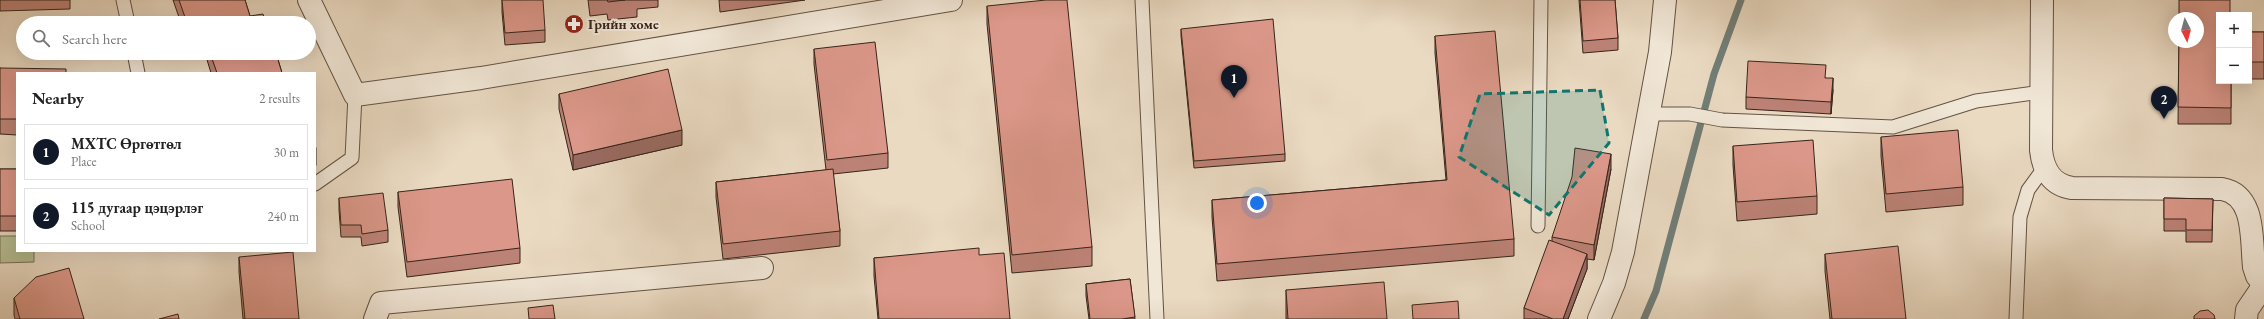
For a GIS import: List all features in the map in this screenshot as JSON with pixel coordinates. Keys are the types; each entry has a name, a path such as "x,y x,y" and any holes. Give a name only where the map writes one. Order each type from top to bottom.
{"street":[{"path":"308,0 355,94 481,78 951,0"},
{"path":"1599,319 1614,283 1623,252 1660,52 1665,0"},
{"path":"2042,0 2041,150 2044,168 2050,178 2066,187 2222,189 2232,192 2242,199 2247,209 2254,267 2257,276 2264,285 2247,310 2246,319"},
{"path":"375,319 382,303 762,268"}],"lane":[{"path":"123,0 126,16"},
{"path":"1142,0 1157,319"},
{"path":"1538,226 1541,0"},
{"path":"135,60 138,72"},
{"path":"1648,114 1690,114 1722,120 1893,127 1976,101 2041,92"},
{"path":"316,183 352,158 355,94"},
{"path":"2016,319 2020,217 2028,190 2044,168"}],"highlighted area":[{"path":"1600,90 1609,143 1549,215 1459,157 1480,94"}],"green space":[{"path":"0,236 16,236 16,252 34,252 34,262 0,263"}],"building":[{"path":"179,0 245,0 250,16 185,16"},
{"path":"502,0 543,0 545,30 505,33"},
{"path":"607,0 625,0 608,2"},
{"path":"1046,0 1067,0 1092,247 1012,255 987,6"},
{"path":"1580,0 1615,0 1618,38 1583,41"},
{"path":"2179,0 2230,0 2230,12 2216,12 2216,84 2231,84 2231,108 2178,107 2179,48 2204,48 2204,12 2179,12"},
{"path":"263,14 264,16 250,16"},
{"path":"1273,19 1285,154 1194,161 1181,29"},
{"path":"1495,31 1514,239 1217,264 1212,200 1447,180 1435,36"},
{"path":"2252,32 2264,32 2264,62 2252,62"},
{"path":"875,42 888,153 827,160 814,49"},
{"path":"212,60 278,60 282,72 217,72"},
{"path":"1748,61 1826,65 1825,78 1833,78 1831,102 1746,97"},
{"path":"0,68 66,69 66,72 16,72 16,119 0,119"},
{"path":"668,69 682,130 573,155 559,94"},
{"path":"1958,130 1963,187 1886,194 1881,137"},
{"path":"1813,140 1817,196 1737,202 1733,146"},
{"path":"1575,148 1611,154 1594,245 1552,237 1572,177"},
{"path":"0,169 16,169 16,216 0,216"},
{"path":"833,169 840,231 723,244 716,182"},
{"path":"512,179 520,248 407,262 398,192"},
{"path":"383,193 388,230 362,234 361,225 341,225 339,198"},
{"path":"2164,198 2213,199 2212,230 2186,230 2186,219 2164,219"},
{"path":"1549,240 1587,254 1563,319 1553,319 1524,308"},
{"path":"1898,246 1906,319 1832,319 1825,254"},
{"path":"979,248 979,255 1004,253 1010,319 879,319 874,258"},
{"path":"293,252 299,319 245,319 239,257"},
{"path":"69,268 84,319 20,319 14,298 36,277"},
{"path":"1130,279 1135,317 1122,319 1090,319 1086,284"},
{"path":"1384,282 1387,319 1288,319 1286,290"},
{"path":"1458,301 1459,319 1413,319 1412,305"},
{"path":"553,305 555,319 529,319 528,308"},
{"path":"2208,310 2214,315 2215,319 2194,319 2194,316 2200,311"},
{"path":"178,314 179,319 159,319"}],"waterway":[{"path":"1644,319 1656,291 1714,74 1741,0"}],"place":[{"name":"Грийн хоме","path":"574,24"},
{"name":"МХТС Өргөтгөл","path":"1234,98"},
{"name":"115 дугаар цэцэрлэг","path":"2164,119"}]}
